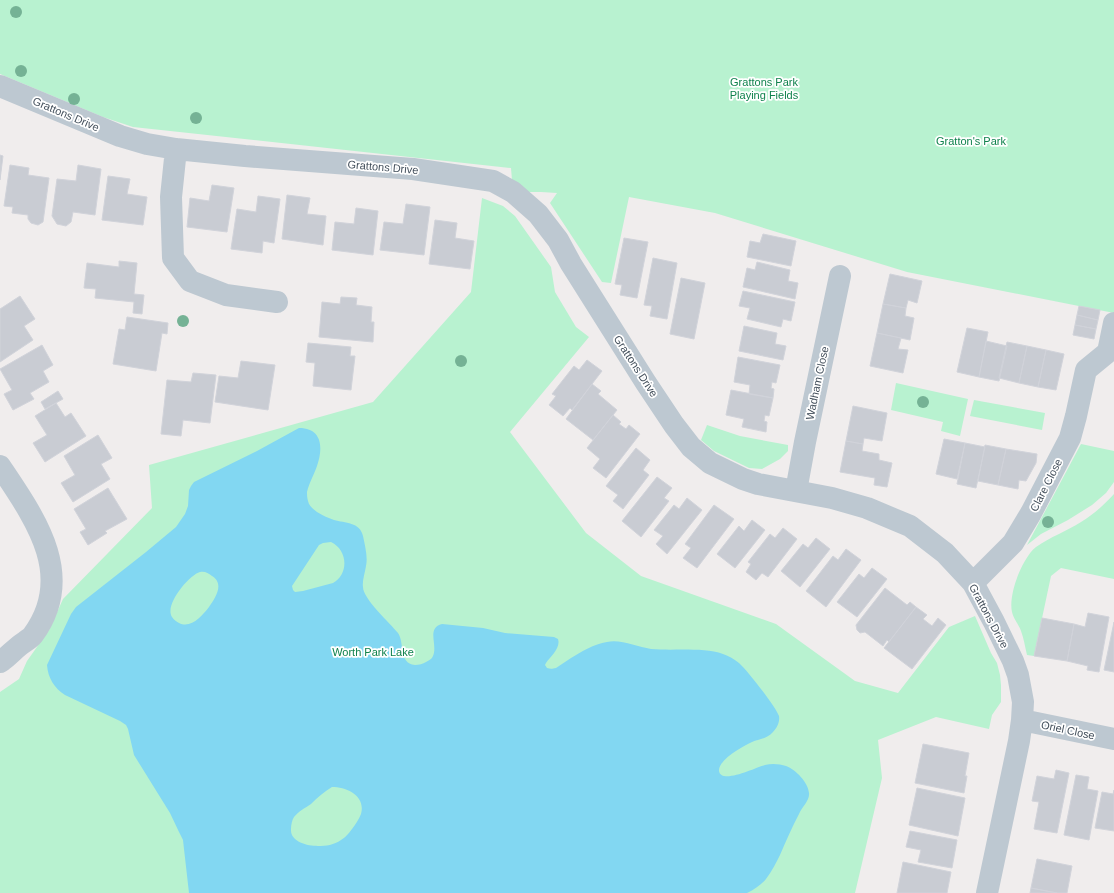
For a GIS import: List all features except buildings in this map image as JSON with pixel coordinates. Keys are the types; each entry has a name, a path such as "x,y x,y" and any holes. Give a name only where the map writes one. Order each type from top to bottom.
{"street":[{"name":"Grattons Drive","path":"0,86 120,136 147,144 176,149 245,156 413,169 493,181 513,192 538,214 558,240 646,383 674,425 691,447 710,463 742,479 758,484 832,498 867,508 910,526 945,553 973,583 994,622 1018,675 1023,702 1019,741 987,893"},
{"path":"176,149 171,198 173,258 190,281 226,295 277,302"},
{"name":"Wadham Close","path":"796,491 840,276"},
{"name":"Clare Close","path":"973,583 1013,543 1032,513 1070,438 1086,370 1108,352 1114,323"},
{"path":"0,466 38,526 52,565 50,602 45,614 32,636 0,662"},
{"name":"Oriel Close","path":"1022,720 1114,739"}],"green space":[{"name":"Gratton's Park","path":"0,0 1114,0 1114,313 907,272 715,213 629,197 611,283 602,282 550,203 557,193 513,192 511,168 133,127 103,117 0,74"},
{"name":"Worth Park Lake","path":"482,198 503,206 515,216 551,267 555,292 576,327 589,337 510,432 586,533 641,576 776,624 855,681 898,693 949,627 975,616 997,663 1000,675 1001,702 992,715 989,729 936,717 878,740 882,778 855,893 0,893 0,692 19,679 27,661 49,630 63,599 152,508 149,465 373,402 471,292"},
{"path":"896,383 968,399 960,436 941,431 943,422 891,410"},
{"path":"974,400 1045,413 1042,430 970,416"},
{"path":"707,425 740,436 788,445 788,451 780,459 762,469 749,468 714,451 701,440"},
{"path":"1081,444 1114,451 1114,482 1106,493 1092,505 1041,534 1027,545"},
{"path":"1114,494 1114,579 1061,568 1051,576 1034,656 1027,655 1024,640 1013,614 1011,605 1014,587 1021,568 1036,547 1086,519"}],"water":[{"path":"299,428 307,429 317,436 320,453 317,466 307,492 310,506 317,512 327,517 352,524 361,531 367,559 363,582 364,592 367,598 398,633 404,657 406,661 410,663 415,665 421,664 432,658 434,652 433,633 437,626 442,624 483,628 505,633 554,637 558,639 559,642 555,652 545,665 550,669 556,668 593,646 612,641 660,650 697,650 715,652 723,654 739,663 773,705 779,716 779,720 777,727 771,734 737,750 722,762 719,771 721,775 732,776 768,764 784,765 794,770 801,777 809,793 807,801 796,819 780,855 766,879 758,887 747,893 189,893 183,840 170,813 134,755 126,725 61,692 50,678 47,665 71,614 76,607 176,527 185,514 188,506 189,490 194,482 257,451","holes":["331,542 337,546 343,556 344,568 342,574 333,583 295,592 292,586 319,545","200,572 208,573 216,579 218,583 218,591 209,607 200,618 188,624 179,623 172,617 170,612 171,605 184,584 195,574","332,787 338,787 349,791 361,802 361,814 347,835 336,843 318,846 304,844 296,840 291,833 293,818"]}],"park label":[{"name":"Grattons Park Playing Fields","path":"764,88"}]}
